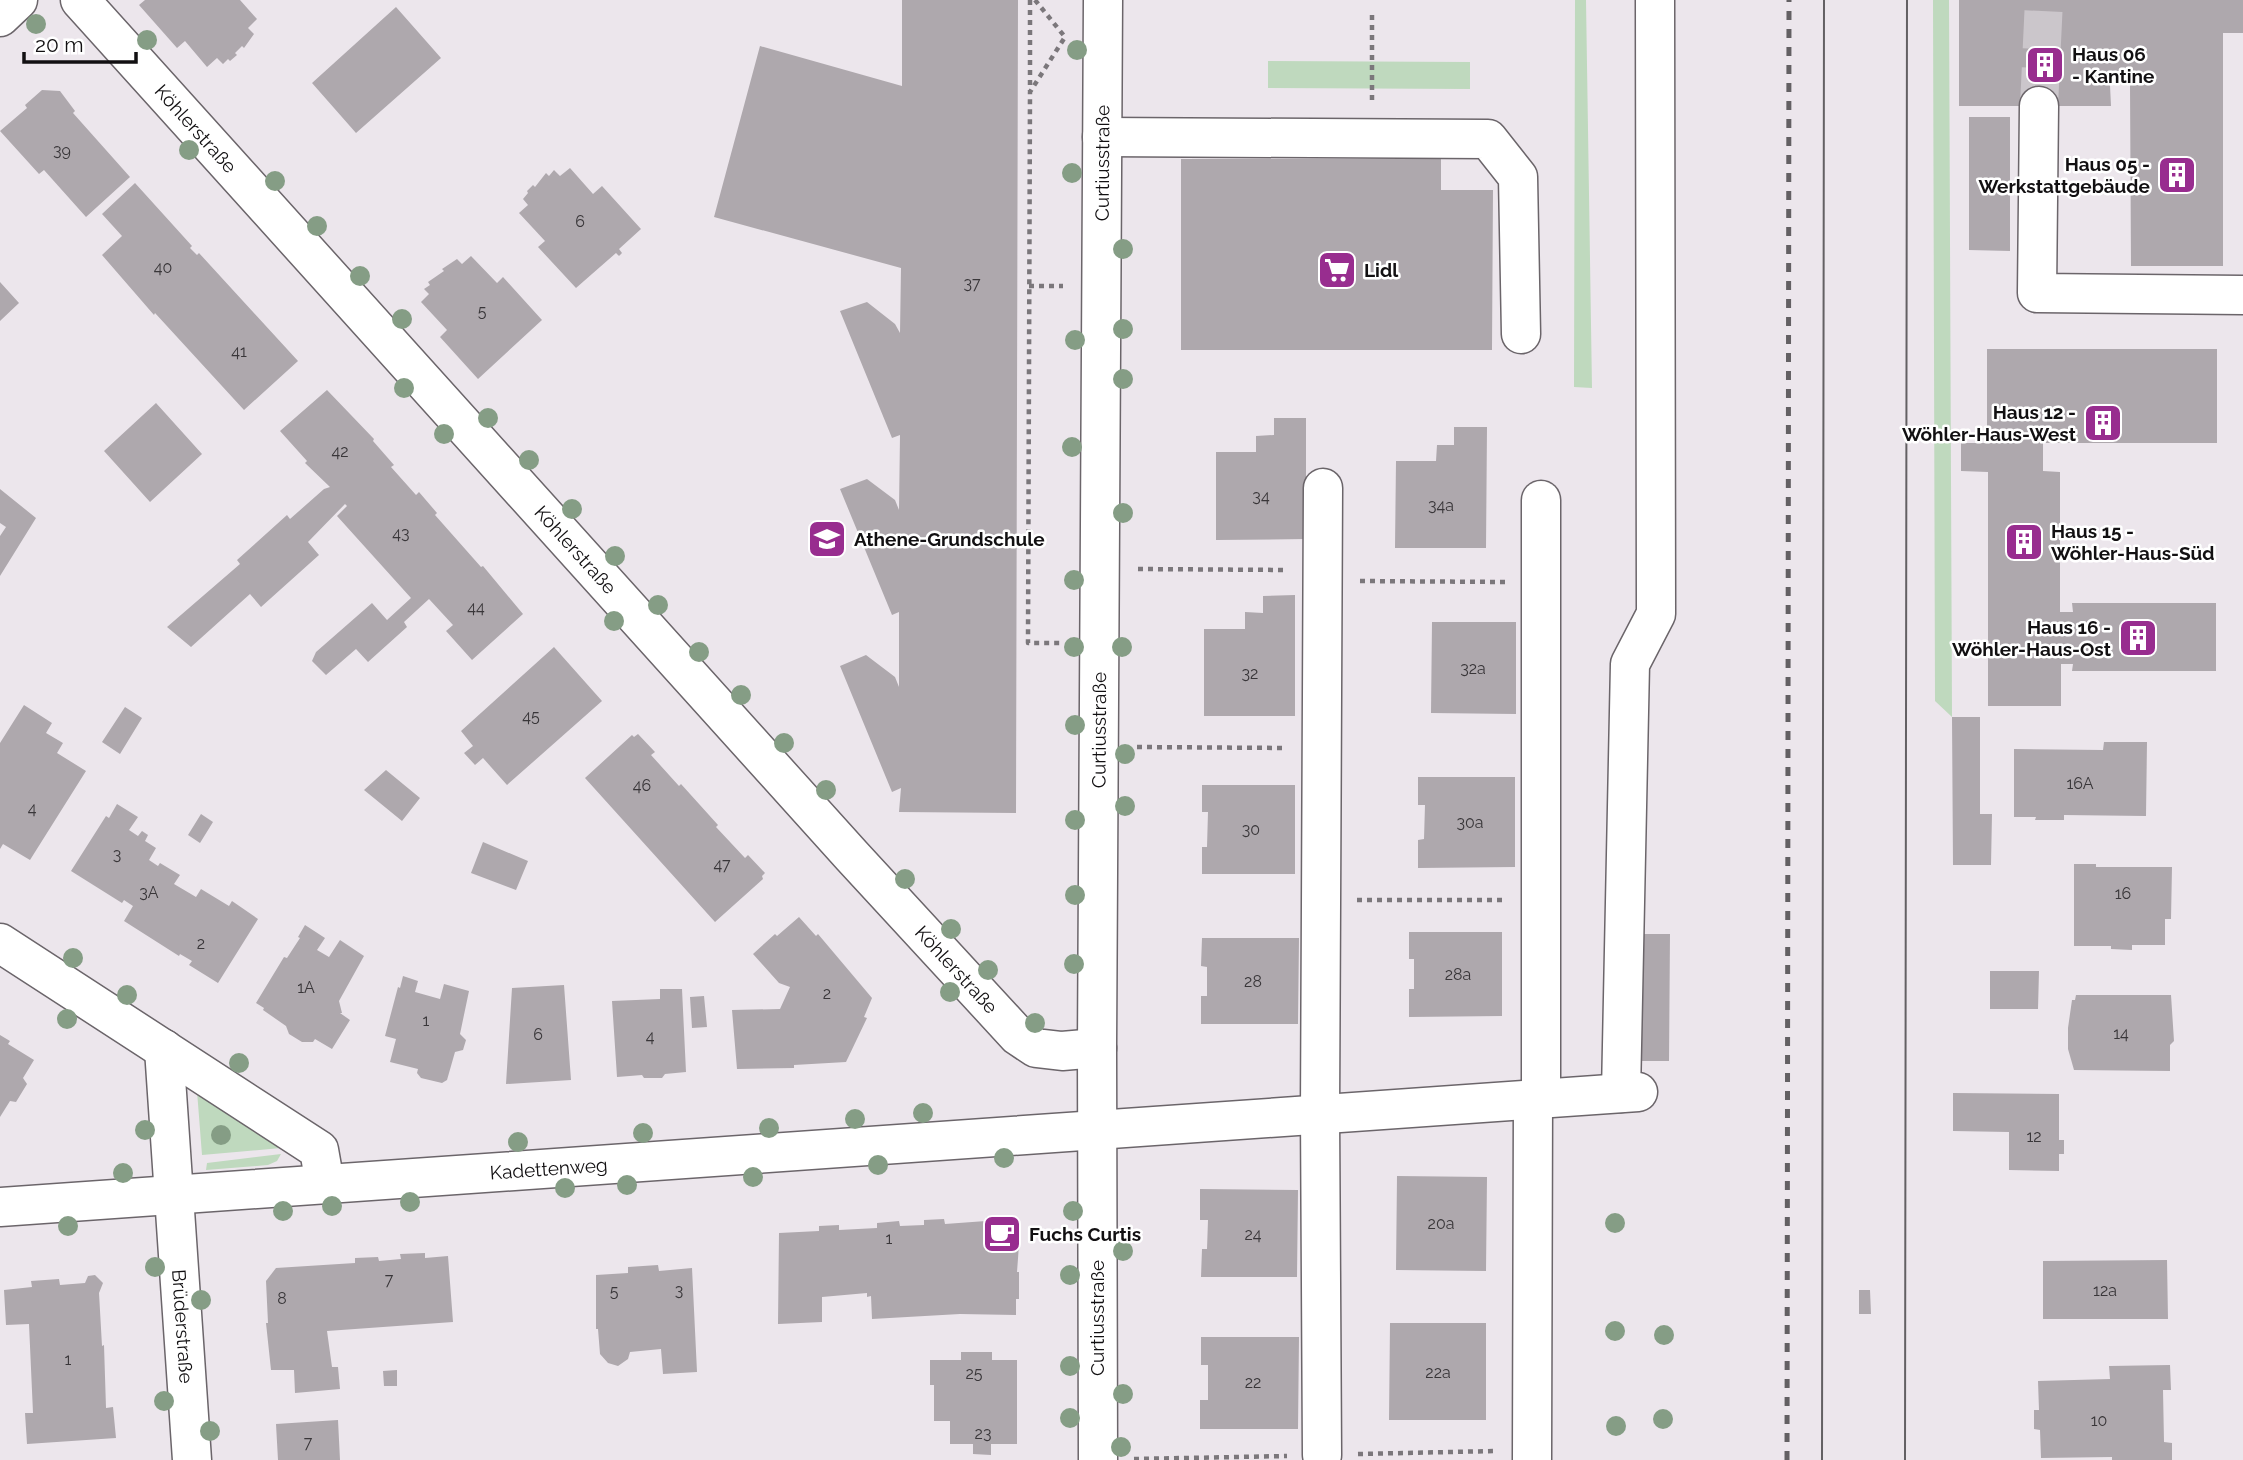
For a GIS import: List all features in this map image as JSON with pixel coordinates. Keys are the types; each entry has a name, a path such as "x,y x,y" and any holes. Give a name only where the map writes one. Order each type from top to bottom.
{"street":[{"path":"0,17 18,0"},
{"name":"Köhlerstraße","path":"80,0 852,856 1018,1035 1036,1048 1062,1051 1097,1048"},
{"name":"Curtiusstraße","path":"1098,1460 1097,1048 1103,0"},
{"name":"Kadettenweg","path":"0,1207 1629,1092 1630,664 1656,614 1655,0"},
{"path":"2039,106 2037,293 2243,295"},
{"path":"1102,137 1488,139 1518,177 1521,334"},
{"path":"1322,1455 1320,1113 1323,488"},
{"path":"1532,1460 1542,900 1541,500"},
{"path":"0,943 319,1150 325,1184"},
{"name":"Brüderstraße","path":"164,1049 192,1460"}],"path":[{"path":"1030,0 1028,643 1063,643"},
{"path":"1030,92 1065,37 1035,0"},
{"path":"1371,139 1372,15"},
{"path":"1029,286 1064,286"},
{"path":"1134,569 1541,582"},
{"path":"1133,747 1322,749"},
{"path":"1321,900 1542,900"}],"green space":[{"path":"1575,0 1586,0 1592,388 1574,387"},
{"path":"1933,0 1949,0 1952,717 1935,701"},
{"path":"1268,61 1470,62 1470,89 1268,88"},
{"path":"197,1091 281,1148 202,1155"},
{"path":"281,1154 277,1161 268,1165 206,1170 207,1163"}],"building":[{"path":"145,0 240,0 257,19 248,28 254,34 230,61 228,59 223,64 217,58 207,67 185,41 177,48 139,5"},
{"path":"902,0 1018,0 1016,813 899,812 901,788 892,792 840,666 866,655 895,677 899,687 899,612 892,615 840,489 867,479 895,500 899,510 900,435 892,438 840,311 867,302 895,324 900,333 901,268 714,217 760,46 902,86"},
{"path":"1959,0 2243,0 2243,33 2223,33 2223,266 2131,266 2130,85 2110,85 2111,106 1959,106"},
{"path":"396,7 441,58 356,133 312,83"},
{"path":"42,90 60,91 75,111 73,113 130,177 86,217 44,170 39,174 0,131 27,108 25,105"},
{"path":"1969,117 2010,117 2010,251 1969,250"},
{"name":"Lidl","path":"1181,159 1441,159 1441,190 1493,190 1492,350 1181,350"},
{"path":"570,168 593,194 602,186 641,229 619,249 622,253 619,256 616,253 576,288 538,247 545,241 519,213 528,205 523,199 527,191 533,185 535,187 546,173 549,176 554,170 560,176"},
{"path":"135,183 192,246 190,248 197,255 199,253 298,361 244,410 155,313 154,315 102,255 122,236 102,214"},
{"path":"471,256 497,283 503,277 542,320 478,379 440,337 447,330 421,302 429,294 424,289 430,285 428,282 444,271 442,269 457,259 462,264"},
{"path":"0,282 19,303 0,321"},
{"path":"1987,349 2217,349 2217,443 2043,443 2043,471 2060,472 2060,612 2073,612 2072,603 2216,603 2216,671 2072,671 2073,664 2061,664 2061,706 1988,706 1988,472 1961,471 1961,443 1987,443"},
{"path":"327,390 374,439 394,465 391,467 416,495 419,492 437,513 435,515 523,614 472,660 446,631 453,625 429,599 404,622 407,627 368,662 356,649 326,675 312,661 316,652 372,603 387,620 411,598 337,516 347,506 345,504 308,542 319,555 261,607 250,594 191,647 167,627 240,564 237,560 287,515 290,519 324,489 330,487 305,463 307,461 280,431"},
{"path":"156,403 202,454 150,502 104,451"},
{"path":"1274,418 1306,418 1306,539 1216,540 1216,452 1256,452 1256,436 1274,435"},
{"path":"1454,427 1487,427 1486,548 1395,548 1396,461 1436,461 1437,445 1454,445"},
{"path":"0,489 36,518 0,576 0,536 6,527 0,523"},
{"path":"1295,595 1295,716 1204,716 1204,629 1245,629 1245,612 1263,613 1263,596"},
{"path":"1432,622 1516,622 1516,714 1431,713"},
{"path":"554,647 602,701 507,785 483,758 475,765 464,753 473,746 461,731"},
{"path":"24,705 52,723 46,733 63,743 57,753 86,771 30,860 3,844 0,849 0,743"},
{"path":"125,707 142,718 120,754 102,742"},
{"path":"1952,717 1980,717 1980,814 1992,814 1991,865 1953,865"},
{"path":"638,734 655,752 651,755 679,786 681,784 718,825 716,827 745,858 748,855 765,873 763,879 715,922 585,778 632,735 634,737"},
{"path":"2104,742 2147,742 2146,816 2064,815 2064,820 2014,817 2014,749 2103,750"},
{"path":"386,770 420,798 402,821 364,790"},
{"path":"1418,777 1515,777 1515,867 1418,868 1418,840 1424,839 1425,805 1418,805"},
{"path":"1202,785 1295,785 1295,874 1202,874 1202,847 1207,847 1208,812 1202,812"},
{"path":"117,804 138,817 129,830 138,836 142,831 148,835 145,841 156,848 149,860 180,875 174,884 196,897 201,889 229,906 232,901 258,919 218,983 189,965 192,961 180,954 179,956 124,921 133,906 124,900 122,903 71,871 106,816 109,818"},
{"path":"201,814 213,822 200,843 188,835"},
{"path":"483,842 528,861 516,890 471,873"},
{"path":"2074,864 2096,864 2096,867 2172,867 2171,919 2165,919 2165,945 2132,945 2132,950 2111,949 2111,946 2074,946"},
{"path":"799,917 816,936 818,934 872,998 864,1017 867,1018 846,1062 794,1065 794,1068 737,1069 732,1010 780,1009 790,987 779,983 753,954"},
{"path":"305,925 325,938 317,950 329,957 340,940 364,956 339,1001 340,1013 350,1020 332,1049 315,1039 313,1042 302,1042 289,1034 286,1026 256,1003 284,957 287,958 300,938 298,937"},
{"path":"1409,932 1502,932 1502,1016 1409,1017 1409,989 1414,989 1414,959 1409,959"},
{"path":"1637,934 1670,934 1669,1061 1636,1061"},
{"path":"1202,938 1299,938 1298,1024 1201,1024 1201,996 1207,996 1207,967 1201,966"},
{"path":"1990,971 2039,971 2038,1009 1990,1009"},
{"path":"403,976 418,981 415,992 440,999 444,984 469,991 460,1034 466,1040 463,1050 455,1052 447,1080 442,1083 421,1078 417,1073 418,1069 390,1062 396,1039 385,1036"},
{"path":"564,985 571,1080 506,1084 512,988"},
{"path":"660,989 682,989 686,1072 665,1074 662,1078 644,1078 642,1075 617,1077 612,1001 660,999"},
{"path":"2076,995 2171,995 2174,1041 2170,1045 2170,1071 2074,1070 2068,1049 2068,1028 2072,1000 2075,1000"},
{"path":"704,996 707,1027 692,1028 690,997"},
{"path":"0,1035 10,1041 8,1044 34,1060 23,1078 27,1084 16,1102 10,1101 0,1117"},
{"path":"1953,1093 2059,1094 2059,1140 2064,1140 2064,1154 2059,1154 2059,1171 2009,1170 2009,1132 1953,1131"},
{"path":"1397,1176 1487,1177 1486,1271 1396,1270"},
{"path":"1200,1189 1298,1190 1297,1277 1201,1277 1202,1249 1207,1249 1208,1220 1200,1220"},
{"path":"1005,1216 1020,1231 1017,1272 1019,1299 1016,1299 1016,1315 960,1314 872,1319 871,1296 867,1297 867,1293 822,1297 822,1322 778,1324 779,1233 819,1231 819,1226 839,1225 839,1230 877,1228 877,1223 899,1221 900,1226 924,1225 924,1220 944,1219 945,1224 986,1221 986,1217"},
{"path":"425,1253 425,1258 448,1256 453,1322 327,1331 332,1367 338,1367 340,1389 295,1393 294,1370 271,1370 266,1323 266,1281 276,1268 355,1263 355,1258 378,1257 379,1261 401,1259 400,1254"},
{"path":"2167,1260 2168,1319 2043,1319 2043,1261"},
{"path":"658,1265 659,1271 692,1268 697,1372 663,1374 661,1349 630,1352 628,1359 618,1366 608,1363 600,1354 596,1329 596,1275 628,1273 628,1267"},
{"path":"95,1275 103,1283 99,1293 106,1408 113,1407 116,1438 27,1444 25,1413 33,1413 29,1324 6,1325 4,1290 32,1287 31,1281 59,1279 60,1285 85,1283 88,1276"},
{"path":"1859,1290 1870,1290 1871,1314 1859,1314"},
{"path":"1390,1323 1486,1323 1486,1420 1389,1420"},
{"path":"1201,1337 1299,1337 1298,1429 1200,1429 1200,1400 1208,1400 1208,1365 1201,1365"},
{"path":"961,1352 992,1352 992,1360 1017,1360 1017,1444 991,1444 991,1455 973,1454 973,1444 950,1444 950,1421 934,1421 934,1385 930,1385 930,1360 961,1360"},
{"path":"2170,1365 2171,1390 2163,1390 2164,1442 2172,1443 2172,1460 2041,1458 2040,1430 2034,1429 2034,1410 2039,1410 2038,1381 2110,1379 2109,1366"},
{"path":"397,1370 397,1386 384,1386 383,1371"},
{"path":"338,1420 340,1460 278,1460 276,1424"}],"tunnel":[{"path":"2039,106 2044,0"}],"tram line":[{"path":"1822,1460 1824,0"},
{"path":"1905,1460 1907,0"}],"railway":[{"path":"1787,1460 1789,0"}],"place":[{"name":"Haus 06 - Kantine","path":"2045,65"},
{"name":"Haus 05 - Werkstattgebäude","path":"2177,175"},
{"name":"Lidl","path":"1337,270"},
{"name":"Haus 12 - Wöhler-Haus-West","path":"2103,423"},
{"name":"Athene-Grundschule","path":"827,539"},
{"name":"Haus 15 - Wöhler-Haus-Süd","path":"2024,542"},
{"name":"Haus 16 - Wöhler-Haus-Ost","path":"2138,638"},
{"name":"Fuchs Curtis","path":"1002,1234"}]}
